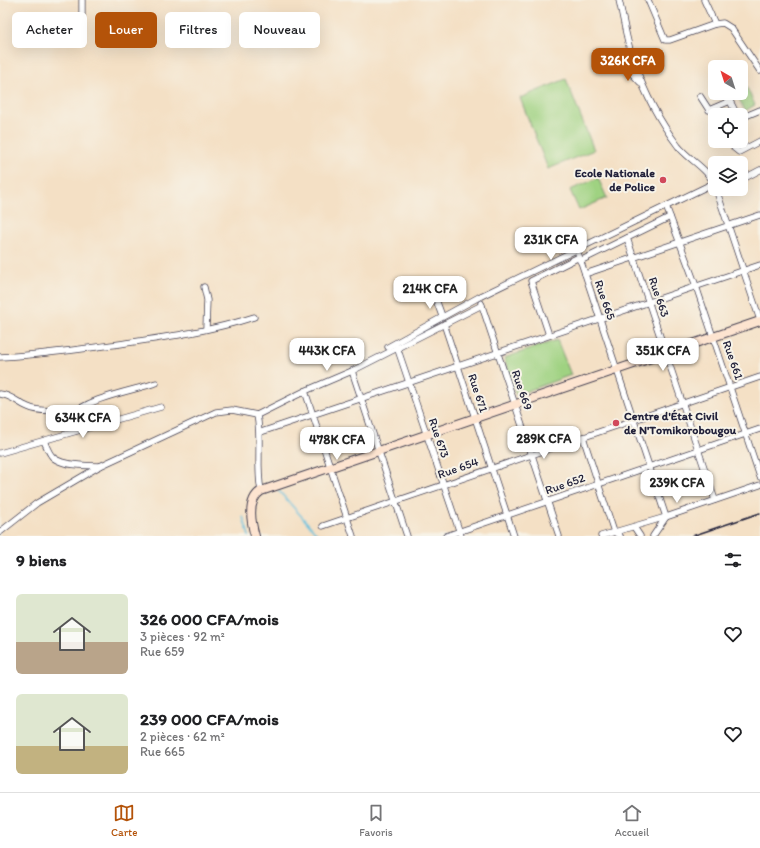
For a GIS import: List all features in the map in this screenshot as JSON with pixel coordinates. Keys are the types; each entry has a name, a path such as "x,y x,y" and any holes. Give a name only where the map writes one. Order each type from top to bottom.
{"street":[{"path":"82,0 82,12"},
{"path":"619,0 634,64 643,86 660,118 679,147 708,174"},
{"path":"648,0 666,40 670,40 715,24 728,24 757,62 760,71"},
{"path":"704,0 715,24"},
{"path":"626,67 643,86"},
{"path":"700,96 709,110 730,101 734,108"},
{"path":"748,115 760,110"},
{"path":"748,147 760,141"},
{"path":"734,148 739,152 747,148"},
{"path":"748,176 760,170"},
{"path":"388,347 479,297 666,206 708,191"},
{"path":"255,536 251,523 252,503 255,495 261,491 760,320 718,196"},
{"name":"Rue 661","path":"666,206 696,286 760,476"},
{"path":"585,274 760,215"},
{"path":"549,335 531,281 628,238 670,217"},
{"name":"Rue 663","path":"628,238 715,500"},
{"name":"Rue 665","path":"577,250 666,517"},
{"path":"261,432 760,265"},
{"path":"204,287 207,300 206,330"},
{"path":"434,296 442,316"},
{"name":"Rue 669","path":"479,297 559,536"},
{"path":"0,532 37,503 100,466 216,412 232,410 257,415 305,391 352,371 482,305"},
{"path":"0,356 47,355 170,337 226,326 254,317"},
{"name":"Rue 671","path":"444,324 514,536"},
{"name":"Rue 673","path":"397,347 460,534"},
{"path":"352,371 407,536"},
{"name":"Rue 654","path":"323,526 760,377"},
{"path":"69,416 76,409 95,401 156,383"},
{"path":"305,391 354,536"},
{"path":"0,394 14,398 28,407 49,410 69,416 76,431"},
{"path":"0,453 161,407"},
{"path":"257,415 261,432 259,481 261,491"},
{"name":"Rue 652","path":"446,536 460,534 507,515 760,430"},
{"path":"583,437 614,532 620,536"},
{"path":"44,441 51,456 56,461 80,466 100,466"},
{"path":"601,536 666,517 760,485"},
{"path":"653,536 666,517"},
{"path":"634,527 640,536"}],"green space":[{"path":"566,79 594,150 548,169 520,98"},
{"path":"748,90 755,105 748,109 744,108 740,100 748,100"},
{"path":"598,178 607,198 579,210 570,190"},
{"path":"557,340 571,375 516,395 504,358"}],"waterway":[{"path":"278,490 319,536"},
{"path":"243,517 249,536"}],"railway":[{"path":"692,536 760,513"}],"place":[{"name":"Ecole Nationale de Police","path":"663,180"},
{"name":"Centre d'État Civil de N'Tomikorobougou","path":"616,423"}]}
